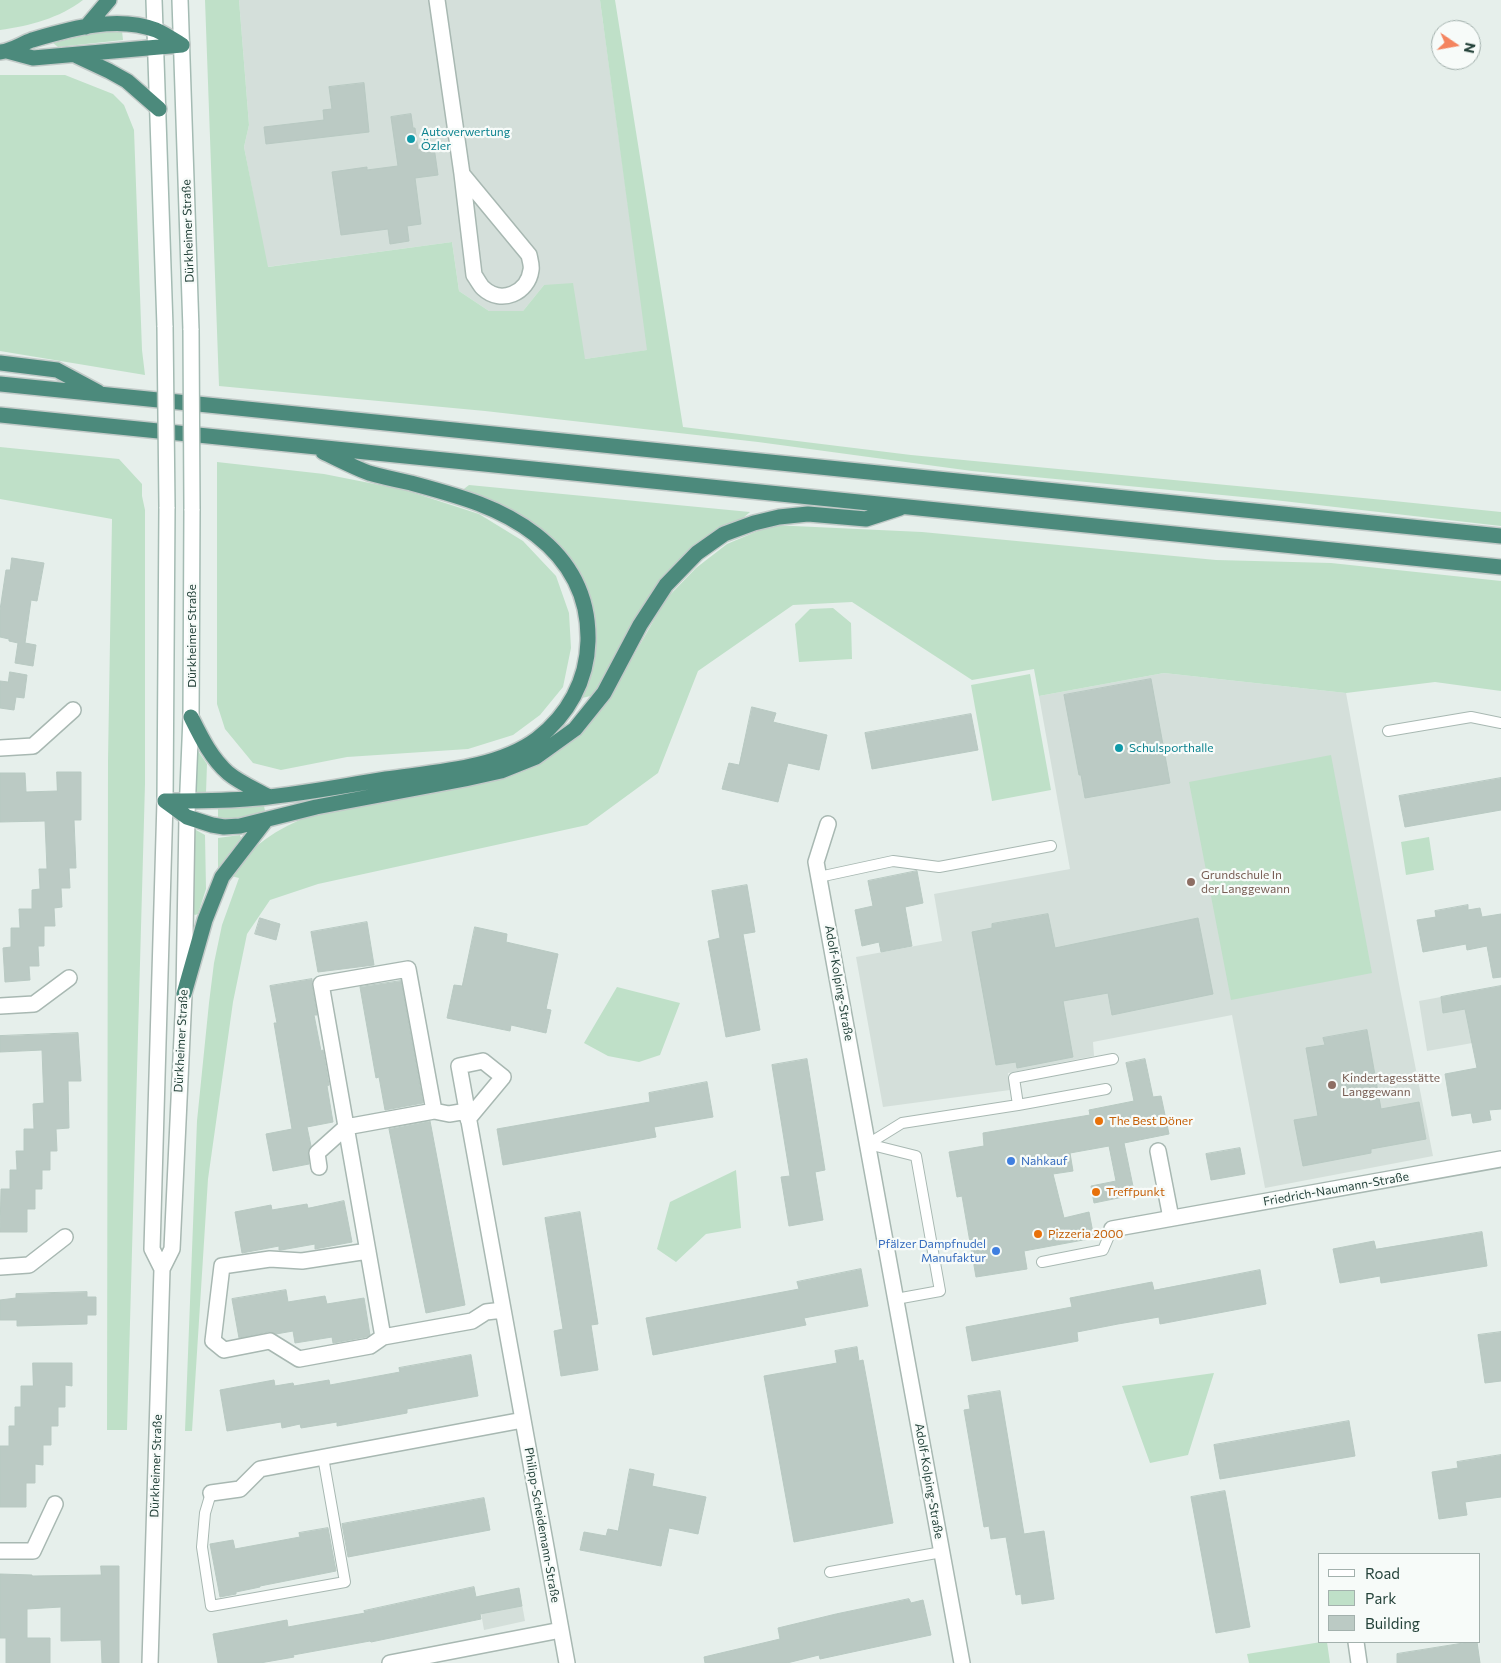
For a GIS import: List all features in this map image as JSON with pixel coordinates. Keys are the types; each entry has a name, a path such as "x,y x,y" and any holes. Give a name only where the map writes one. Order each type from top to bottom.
{"highway":[{"path":"86,27 108,0"},
{"path":"4,52 30,41 86,27 111,23 130,24 156,30 182,45"},
{"path":"4,52 33,58 75,56 182,45"},
{"path":"75,56 110,71 127,81 159,109"},
{"path":"0,363 57,370 104,396"},
{"path":"0,384 1501,536"},
{"path":"0,415 1501,567"},
{"path":"166,801 223,801 269,797 457,769 516,752 554,724 573,700 582,676 588,651 588,625 586,605 576,580 560,558 536,535 498,511 456,495 370,473 310,447"},
{"path":"166,801 187,816 212,825 224,827 240,826 316,807 465,780 501,771 536,757 575,729 604,693 640,625 666,585 698,553 724,534 754,523 779,517 808,514 866,519 905,506"},
{"path":"191,717 204,743 227,772 269,797"},
{"path":"184,994 205,920 222,877 266,820"}],"street":[{"name":"Dürkheimer Straße","path":"154,0 165,328 167,507 166,801 152,1249 162,1269"},
{"name":"Dürkheimer Straße","path":"150,1663 162,1269 172,1249 184,994 191,717 191,330 180,0"},
{"path":"437,0 462,174 474,275 484,289 493,294 503,296 514,294 522,289 527,282 531,269 529,255 462,174"},
{"path":"0,748 33,746 73,710"},
{"name":"Adolf-Kolping-Straße","path":"828,824 816,862 962,1663"},
{"path":"383,1337 321,984 408,969 435,1116"},
{"path":"0,1006 34,1004 69,978"},
{"name":"Philipp-Scheidemann-Straße","path":"346,1127 449,1114 468,1115 567,1663"},
{"path":"319,1167 317,1153 346,1127"},
{"path":"1158,1151 1171,1218"},
{"name":"Friedrich-Naumann-Straße","path":"1112,1229 1501,1159"},
{"path":"0,1266 28,1265 65,1237"},
{"path":"368,1251 302,1261 270,1258 222,1266 213,1340 224,1350 270,1341 299,1359 370,1346 383,1337 472,1321 486,1312"},
{"path":"470,1310 486,1312 503,1310"},
{"path":"211,1493 240,1489 260,1469 523,1420"},
{"path":"0,1551 34,1551 55,1504"},
{"path":"390,1663 561,1630"},
{"path":"1356,1643 1360,1663"}],"lane":[{"path":"1388,731 1471,718 1501,723"},
{"path":"819,877 893,861 939,868 1051,846"},
{"path":"1018,1105 1014,1078 1112,1059"},
{"path":"868,1144 902,1123 1106,1089"},
{"path":"868,1144 916,1156 940,1291 896,1299"},
{"path":"1042,1262 1102,1250 1112,1229"},
{"path":"211,1493 205,1513 202,1547 211,1606 345,1582 323,1457"},
{"path":"830,1572 942,1552"}],"shaded area":[{"path":"239,0 600,0 648,350 585,359 544,285 523,311 489,311 459,291 452,242 267,267 244,147 249,125"},
{"name":"Grundschule In der Langgewann","path":"1164,673 1346,693 1399,984 1433,1156 1265,1188 1232,1015 1093,1042 1094,1056 1008,1073 1010,1090 883,1107 856,957 942,941 934,894 1070,869 1039,696"},
{"path":"1501,986 1501,1038 1427,1051 1419,1001"},
{"path":"519,1588 525,1621 484,1630 478,1596"}],"green space":[{"path":"0,0 83,0 64,12 44,20 0,30"},
{"path":"205,0 239,0 249,125 244,147 268,267 452,242 459,291 489,311 523,311 544,285 573,283 585,359 647,350 600,0 615,0 683,427 911,455 1501,512 1501,526 1274,500 972,471 758,442 485,411 219,386"},
{"path":"102,31 122,31 123,40 58,47 53,43"},
{"path":"0,75 65,75 113,94 124,105 134,130 142,350 145,375 0,351"},
{"path":"0,447 119,459 142,484 145,510 145,784 127,1430 107,1430 108,761 112,519 0,499"},
{"path":"217,462 324,474 405,490 479,514 523,541 556,576 569,613 571,648 563,687 540,715 513,735 468,749 347,757 281,770 253,763 225,729 217,704"},
{"path":"469,485 750,512 666,585 604,693 573,700 582,676 586,605 536,535 456,495"},
{"path":"772,525 922,532 1216,560 1331,563 1501,581 1501,691 1435,682 1346,693 1164,673 1039,696 1034,669 972,680 852,602 793,605 698,671 658,773 587,825 318,884 270,900 247,934 233,1002 208,1179 192,1431 185,1431 197,1121 214,963 222,925 239,878 231,876 249,853 270,836 293,823 320,812 504,777 546,760 577,737 607,702 666,599 696,568 727,544"},
{"path":"833,608 851,623 852,659 799,662 795,624 810,609"},
{"path":"1030,674 1051,790 992,801 971,685"},
{"path":"195,751 198,751 207,764 206,793 195,791"},
{"path":"1331,755 1372,973 1231,1000 1189,782"},
{"path":"264,806 265,811 237,818 218,818 218,807"},
{"path":"196,830 205,835 206,889 198,914 195,915 192,913 194,831"},
{"path":"240,835 241,838 218,868 218,838"},
{"path":"1429,837 1434,870 1406,875 1401,842"},
{"path":"617,987 680,1003 660,1055 639,1062 608,1056 584,1043"},
{"path":"736,1170 741,1228 706,1234 676,1262 657,1249 670,1202"},
{"path":"1214,1373 1188,1455 1150,1463 1122,1386"},
{"path":"1318,1642 1327,1643 1330,1663 1249,1663 1247,1654"}],"building":[{"path":"364,83 369,132 266,144 264,127 324,120 323,110 332,109 329,87"},
{"path":"411,114 418,150 434,147 438,175 415,178 421,224 407,226 409,241 390,244 388,229 341,235 332,172 367,167 367,170 398,166 391,117"},
{"path":"12,558 44,563 37,601 31,600 25,643 36,645 33,666 15,663 18,643 0,637 0,610 6,570 10,570"},
{"path":"10,672 27,675 24,698 16,697 14,710 0,708 0,681 8,682"},
{"name":"Schulsporthalle","path":"1151,679 1170,783 1085,798 1064,695"},
{"path":"752,707 776,713 773,722 827,735 819,770 788,763 778,802 722,789 729,763 739,765"},
{"path":"971,714 978,750 872,769 865,733"},
{"path":"57,772 81,772 81,820 74,820 76,868 69,868 70,888 61,888 62,907 54,908 55,926 44,926 44,946 38,946 39,966 29,966 30,980 5,982 3,948 11,947 11,928 20,928 19,909 32,909 32,890 40,889 39,869 47,869 45,821 0,822 0,773 25,773 26,792 57,791"},
{"path":"1501,778 1501,810 1405,827 1399,796"},
{"path":"917,871 923,903 905,907 912,946 881,952 879,942 862,946 855,910 873,906 868,881"},
{"path":"747,885 755,932 743,934 760,1030 726,1037 708,941 720,938 712,891"},
{"path":"1468,905 1468,910 1480,908 1482,917 1501,914 1501,977 1493,978 1487,946 1467,950 1466,944 1423,952 1417,920 1436,917 1435,911"},
{"path":"1048,914 1055,948 1198,918 1213,994 1112,1015 1108,993 1063,1001 1073,1057 1017,1068 1016,1062 996,1065 972,932 992,928 992,924"},
{"path":"260,918 280,924 276,940 255,934"},
{"path":"367,922 374,965 318,972 311,932"},
{"path":"475,927 507,934 506,942 558,954 546,1009 551,1010 546,1033 511,1025 510,1031 447,1018 454,985 462,986"},
{"path":"312,979 317,1015 314,1015 321,1051 323,1050 333,1122 307,1127 311,1146 308,1154 309,1164 273,1171 266,1134 292,1129 274,1023 277,1023 270,986"},
{"path":"401,981 423,1103 385,1110 379,1077 376,1078 360,987"},
{"path":"1501,986 1501,1109 1489,1110 1491,1120 1473,1123 1471,1113 1452,1116 1445,1074 1477,1068 1465,1009 1443,1013 1441,997"},
{"path":"1367,1030 1381,1109 1419,1102 1426,1139 1371,1149 1371,1153 1303,1166 1294,1120 1318,1116 1306,1048 1325,1045 1323,1038"},
{"path":"78,1033 81,1081 68,1081 69,1128 56,1129 57,1151 50,1151 50,1170 42,1170 42,1189 35,1189 35,1209 27,1209 27,1232 0,1232 1,1189 10,1189 10,1170 17,1170 16,1151 24,1151 24,1129 34,1129 33,1104 44,1103 42,1050 0,1052 0,1036"},
{"path":"807,1059 825,1170 815,1172 823,1220 789,1226 781,1177 790,1176 772,1065"},
{"path":"1145,1059 1153,1097 1161,1096 1169,1134 1124,1143 1134,1191 1122,1193 1123,1197 1094,1203 1091,1186 1116,1181 1109,1146 1070,1153 1073,1171 1053,1174 1064,1218 1089,1212 1094,1238 1024,1251 1027,1269 976,1277 962,1196 957,1197 949,1152 984,1146 983,1133 1090,1115 1089,1110 1134,1101 1126,1063"},
{"path":"707,1082 713,1117 654,1127 656,1137 503,1165 497,1129 650,1102 649,1093"},
{"path":"430,1121 465,1305 426,1313 389,1129"},
{"path":"1240,1148 1245,1174 1211,1180 1206,1154"},
{"path":"344,1201 352,1242 315,1249 315,1244 281,1250 279,1250 279,1246 242,1253 235,1212 271,1205 272,1210 307,1204 308,1208"},
{"path":"580,1212 598,1324 591,1325 598,1370 561,1376 554,1331 563,1329 545,1218"},
{"path":"1482,1232 1487,1266 1381,1283 1380,1276 1340,1283 1333,1249 1374,1241 1376,1249"},
{"path":"861,1269 868,1306 804,1318 806,1325 653,1355 646,1318 799,1289 797,1282"},
{"path":"1260,1270 1266,1304 1160,1324 1159,1317 1118,1324 1077,1332 1078,1341 972,1361 966,1327 1072,1307 1070,1298 1152,1282 1154,1290"},
{"path":"286,1290 288,1302 325,1296 327,1304 364,1298 370,1335 333,1343 332,1337 295,1343 293,1331 276,1334 268,1332 239,1338 232,1299"},
{"path":"87,1292 87,1297 96,1297 96,1315 87,1315 87,1324 17,1326 17,1320 0,1320 0,1300 16,1298 16,1294"},
{"path":"1501,1332 1501,1381 1485,1383 1478,1335"},
{"path":"857,1347 859,1361 863,1360 893,1523 794,1542 764,1376 837,1363 835,1351"},
{"path":"471,1355 478,1396 407,1409 407,1413 337,1426 337,1422 301,1428 300,1424 282,1428 281,1422 227,1431 220,1390 274,1380 275,1386 293,1383 294,1386 329,1380 330,1385 400,1372 399,1368"},
{"path":"33,1363 72,1363 72,1386 65,1385 65,1407 58,1407 58,1426 51,1426 51,1445 43,1445 43,1465 35,1464 35,1483 26,1483 26,1507 0,1507 0,1446 9,1446 9,1426 15,1426 15,1407 21,1407 21,1386 33,1386"},
{"path":"1000,1391 1024,1534 1044,1531 1054,1599 1022,1604 1021,1594 1016,1595 1006,1537 991,1539 989,1526 984,1527 964,1410 970,1409 968,1396"},
{"path":"1349,1421 1355,1456 1220,1479 1214,1445"},
{"path":"1501,1455 1501,1497 1465,1502 1467,1515 1439,1519 1432,1472 1458,1468 1457,1462"},
{"path":"630,1469 654,1474 652,1486 706,1497 698,1534 669,1528 661,1566 580,1550 584,1532 606,1536 608,1529 618,1531"},
{"path":"1225,1491 1250,1627 1216,1633 1191,1497"},
{"path":"484,1498 490,1530 348,1557 342,1524"},
{"path":"328,1528 336,1571 260,1586 220,1597 210,1544 233,1540 235,1549 300,1537 299,1533"},
{"path":"101,1566 119,1566 119,1663 102,1663 101,1640 61,1641 61,1607 27,1609 27,1638 50,1638 50,1663 6,1663 6,1638 0,1638 0,1574 32,1576 101,1575"},
{"path":"474,1587 476,1597 519,1588 522,1606 480,1614 481,1619 371,1642 293,1655 294,1657 260,1663 218,1663 213,1634 287,1620 288,1627 365,1613 364,1611"},
{"path":"909,1599 911,1603 923,1600 931,1635 820,1659 819,1655 787,1663 705,1663 704,1657 780,1639 778,1628"},
{"path":"1464,1643 1477,1643 1480,1663 1397,1663 1397,1654"}],"place":[{"name":"Autoverwertung Özler","path":"411,139"},
{"name":"Schulsporthalle","path":"1119,748"},
{"name":"Grundschule In der Langgewann","path":"1191,882"},
{"name":"Kindertagesstätte Langgewann","path":"1332,1085"},
{"name":"The Best Döner","path":"1099,1121"},
{"name":"Nahkauf","path":"1011,1161"},
{"name":"Treffpunkt","path":"1096,1192"},
{"name":"Pizzeria 2000","path":"1038,1234"},
{"name":"Pfälzer Dampfnudel Manufaktur","path":"996,1251"}]}
